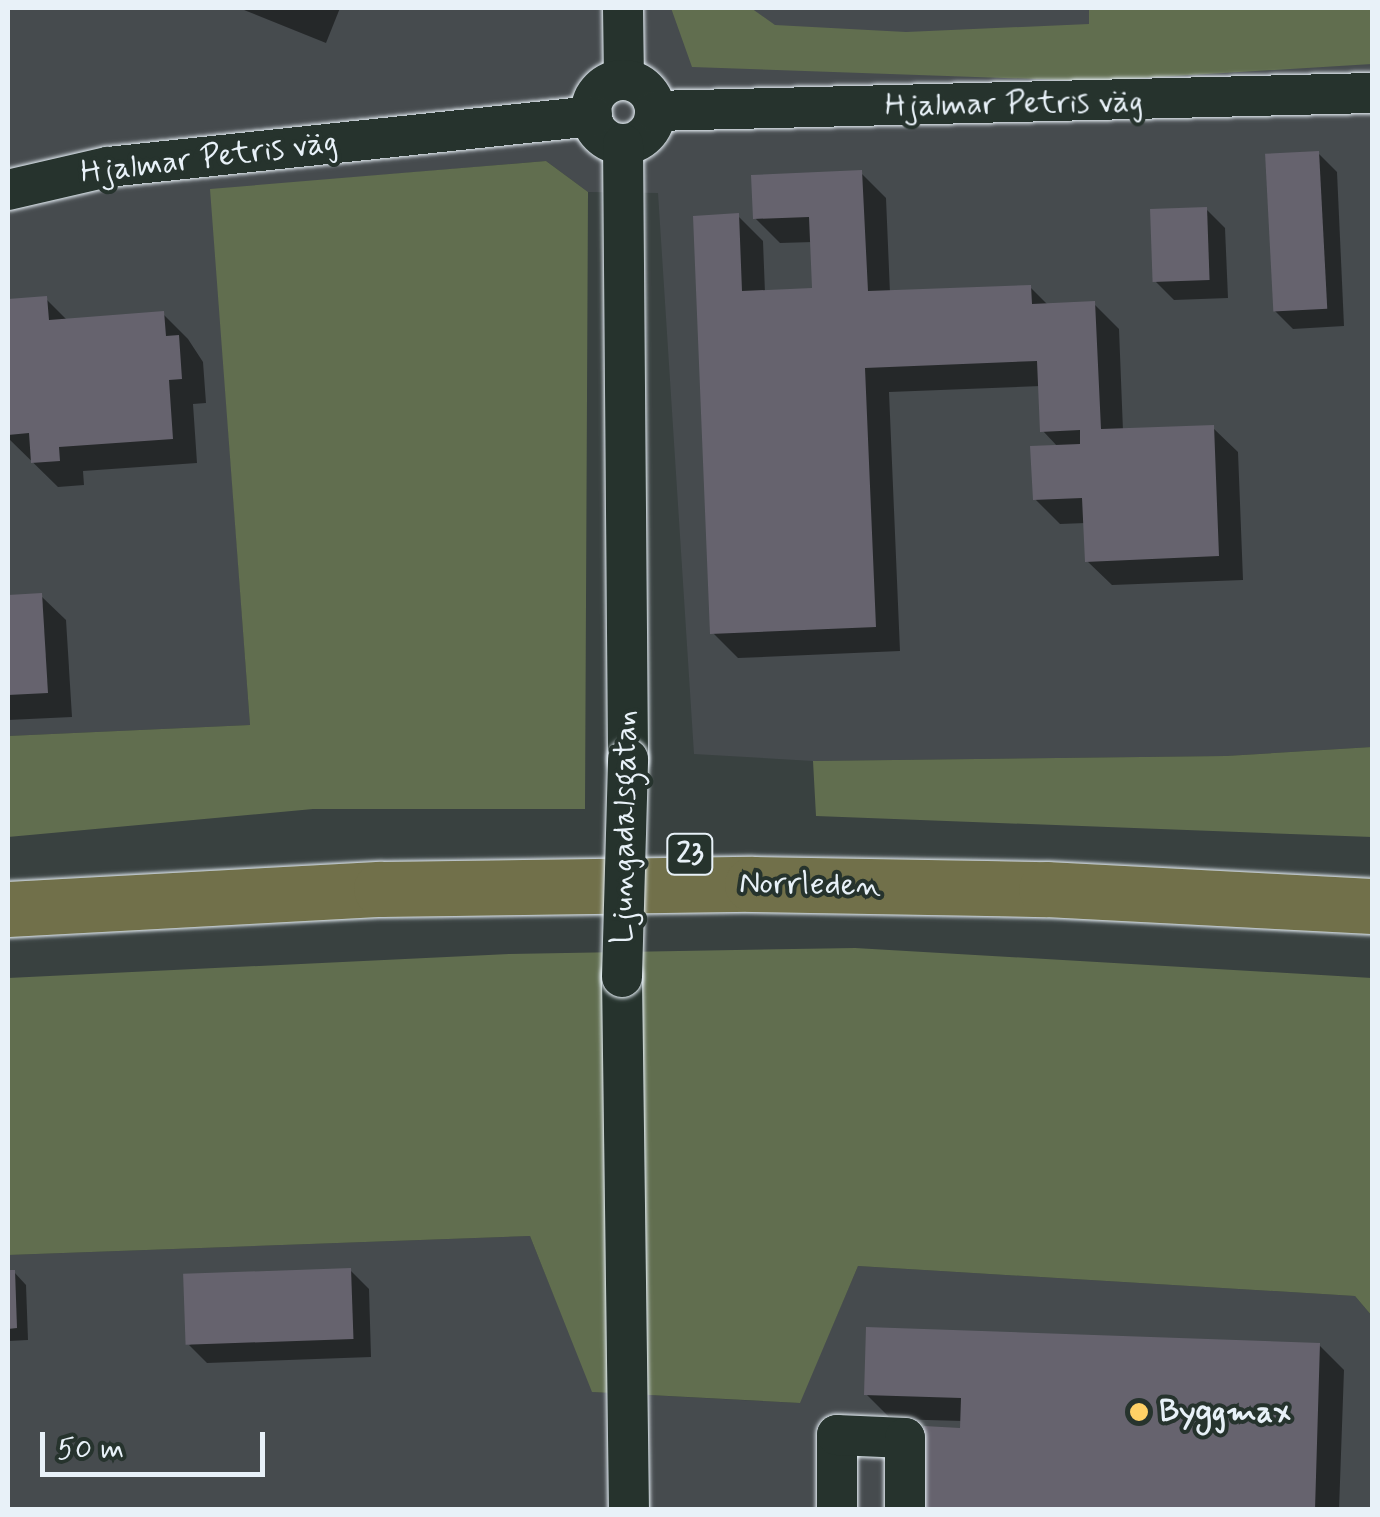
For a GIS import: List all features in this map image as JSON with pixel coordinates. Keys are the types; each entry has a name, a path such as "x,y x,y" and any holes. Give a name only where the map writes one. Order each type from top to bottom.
{"highway":[{"name":"Norrleden","path":"8,879 379,859 751,854 1046,858 1372,875"},
{"name":"Norrleden","path":"8,910 381,889 752,884 1046,889 1372,906"}],"street":[{"path":"624,8 624,80"},
{"path":"624,80 642,86 656,111 646,134 624,144 606,138 592,116 600,90 624,80"},
{"name":"Hjalmar Petris väg","path":"656,111 1372,93"},
{"name":"Hjalmar Petris väg","path":"8,190 108,166 592,116"},
{"name":"Ljungadalsgatan","path":"624,144 628,759 622,977 629,1510"},
{"path":"837,1510 838,1435 904,1438 905,1510"}],"shaded area":[{"path":"8,8 1372,8 1372,747 1226,756 813,761 694,754 658,193 588,192 546,161 211,190 250,725 8,736"},
{"path":"530,1236 593,1392 799,1403 858,1266 1355,1296 1372,1316 1372,1509 8,1509 8,1255"}],"green space":[{"path":"671,8 751,8 775,25 906,32 1089,24 1089,8 1372,8 1372,64 1093,81 692,67"},
{"path":"546,161 588,192 585,809 313,809 8,837 8,736 250,725 210,189"},
{"path":"1372,747 1372,837 816,816 813,761 1226,756"},
{"path":"855,948 1372,978 1372,1316 1355,1296 858,1266 800,1403 592,1392 530,1236 8,1255 8,978 509,954"}],"building":[{"path":"1319,151 1327,309 1273,312 1265,154"},
{"path":"862,170 868,291 1031,285 1032,304 1095,301 1101,429 1214,425 1219,556 1085,562 1082,498 1033,500 1030,446 1080,444 1080,430 1040,432 1037,361 865,368 876,627 710,634 693,216 739,213 742,291 812,288 809,217 753,219 751,175"},
{"path":"1207,207 1210,280 1153,282 1150,209"},
{"path":"47,296 49,320 164,311 166,336 179,335 182,379 169,380 173,439 59,447 60,461 31,463 29,433 8,435 8,299"},
{"path":"42,593 48,693 8,695 8,595"},
{"path":"351,1268 353,1339 186,1345 183,1274"},
{"path":"8,1270 15,1270 17,1328 8,1329"},
{"name":"Byggmax","path":"866,1327 1320,1343 1315,1510 921,1510 924,1426 960,1428 961,1398 864,1395"}],"place":[{"name":"Byggmax","path":"1139,1412"}]}
